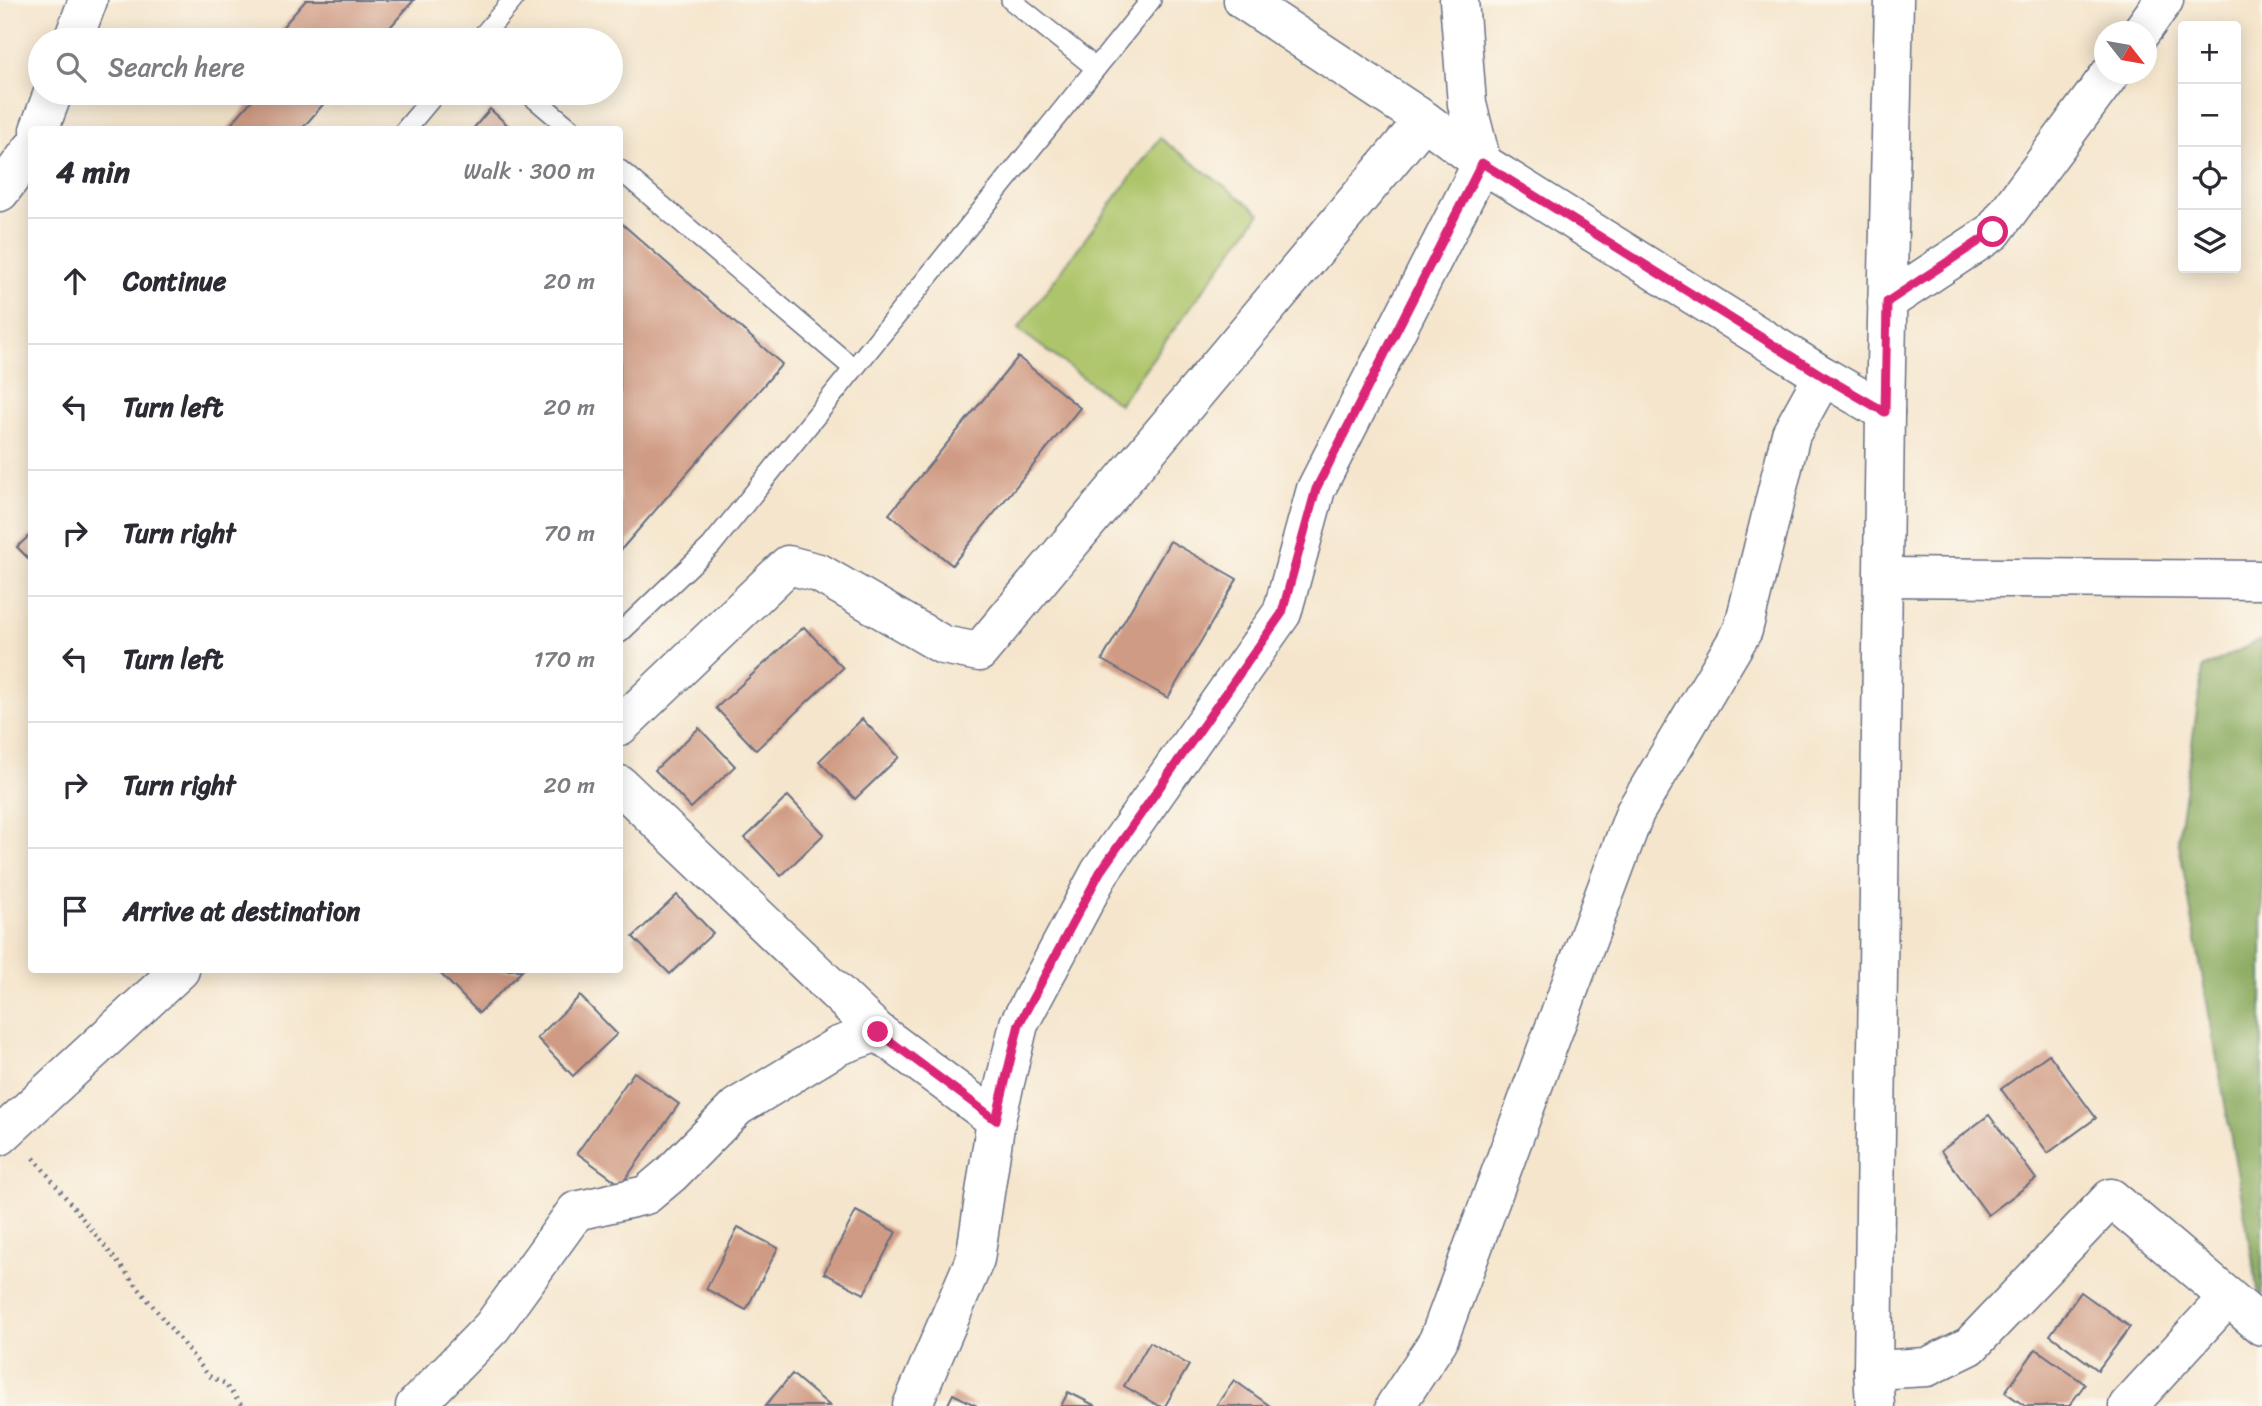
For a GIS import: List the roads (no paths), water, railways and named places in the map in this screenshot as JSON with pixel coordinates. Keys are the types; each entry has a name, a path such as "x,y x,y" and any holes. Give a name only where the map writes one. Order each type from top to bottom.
{"street":[{"path":"78,28 88,0"},
{"path":"1243,0 1424,120 1482,163 1885,412"},
{"path":"912,1406 975,1259 996,1120 1019,1024 1100,872 1282,613 1316,489 1482,163 1467,104 1459,0"},
{"path":"1894,0 1885,412 1874,1388 1970,1346 2111,1198 2262,1326"},
{"path":"2149,21 2164,0"},
{"path":"1887,302 1993,232 2103,84"},
{"path":"41,126 48,105"},
{"path":"623,723 788,565 819,573 943,645 979,652 1424,120"},
{"path":"0,192 28,154"},
{"path":"1395,1406 1438,1341 1634,812 1743,630 1791,434 1823,376"},
{"path":"1883,577 2262,580"},
{"path":"623,788 878,1032 996,1120"},
{"path":"5,1132 177,973"},
{"path":"415,1406 492,1327 576,1210 646,1195 671,1174 737,1107 838,1046 878,1032"},
{"path":"2128,1406 2228,1297"}],"lane":[{"path":"489,28 513,0"},
{"path":"1011,0 1096,68"},
{"path":"623,630 710,546 1151,0"},
{"path":"408,126 426,105"},
{"path":"542,105 567,126"},
{"path":"623,173 853,369"}]}
